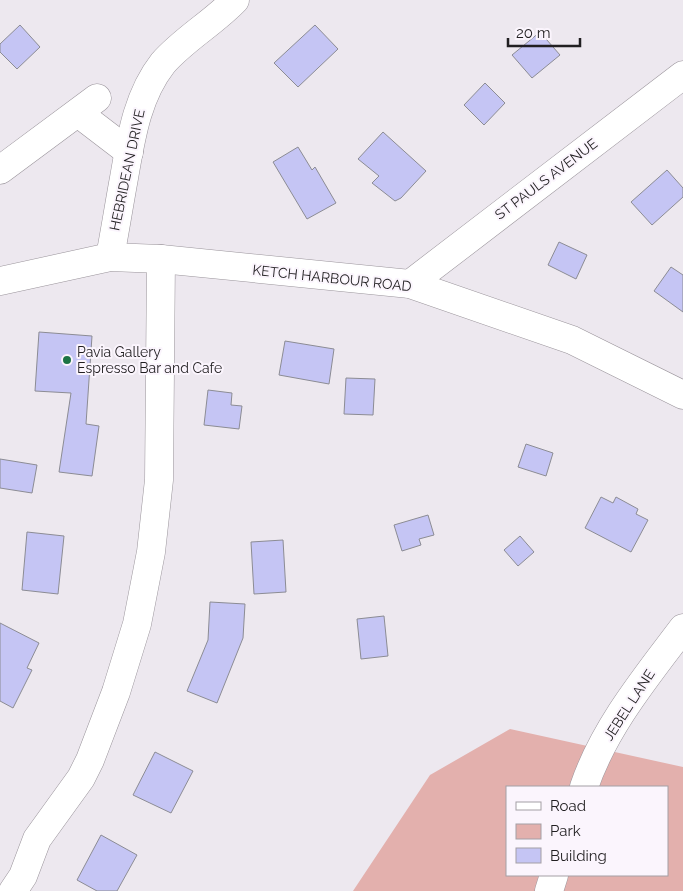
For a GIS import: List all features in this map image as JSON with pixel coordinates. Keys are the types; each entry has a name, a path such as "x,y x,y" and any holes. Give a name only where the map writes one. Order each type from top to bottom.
{"street":[{"name":"HEBRIDEAN DRIVE","path":"110,258 138,111 149,84 176,50 235,0"},
{"name":"ST PAULS AVENUE","path":"410,284 683,75"},
{"path":"0,170 88,105 129,152"},
{"name":"KETCH HARBOUR ROAD","path":"0,281 93,260 110,258 161,259 410,284 572,340 683,395"},
{"path":"13,891 23,876 37,839 81,778 90,760 116,692 137,624 151,552 159,480 161,259"},
{"name":"JEBEL LANE","path":"584,786 601,750 623,711 683,628"},
{"path":"548,891 554,876"}],"green space":[{"path":"510,729 683,767 683,891 353,891 430,775"}],"building":[{"path":"20,25 40,47 17,69 0,52 0,44"},
{"path":"315,25 338,49 298,87 274,63"},
{"path":"540,32 560,55 532,78 512,55"},
{"path":"485,83 505,103 484,125 464,105"},
{"path":"383,132 426,171 401,198 395,201 372,183 379,176 358,159"},
{"path":"298,147 312,170 315,167 336,203 307,219 273,162"},
{"path":"667,170 683,188 683,197 652,225 631,202"},
{"path":"559,242 587,255 576,279 548,265"},
{"path":"671,267 683,275 683,312 654,291"},
{"path":"39,332 92,336 86,424 99,426 92,476 59,472 71,393 35,391"},
{"path":"285,341 334,349 329,384 279,375"},
{"path":"346,378 375,379 373,415 344,414"},
{"path":"208,390 232,393 231,405 242,406 239,429 204,425"},
{"path":"526,444 553,453 546,476 518,467"},
{"path":"0,459 37,465 32,493 0,488"},
{"path":"601,497 613,503 616,497 638,509 636,514 648,520 631,552 585,528"},
{"path":"428,515 434,535 419,539 421,545 402,551 394,525"},
{"path":"27,532 64,536 58,594 22,590"},
{"path":"520,536 534,552 518,566 504,550"},
{"path":"283,540 286,592 254,594 251,542"},
{"path":"210,602 245,604 243,638 217,703 187,691 208,640"},
{"path":"384,616 388,656 361,659 357,619"},
{"path":"0,623 39,643 27,668 32,670 13,708 0,701"},
{"path":"155,752 193,771 171,813 133,795"},
{"path":"101,835 137,855 117,891 97,891 77,880"}],"place":[{"name":"Pavia Gallery Espresso Bar and Cafe","path":"67,360"}]}
